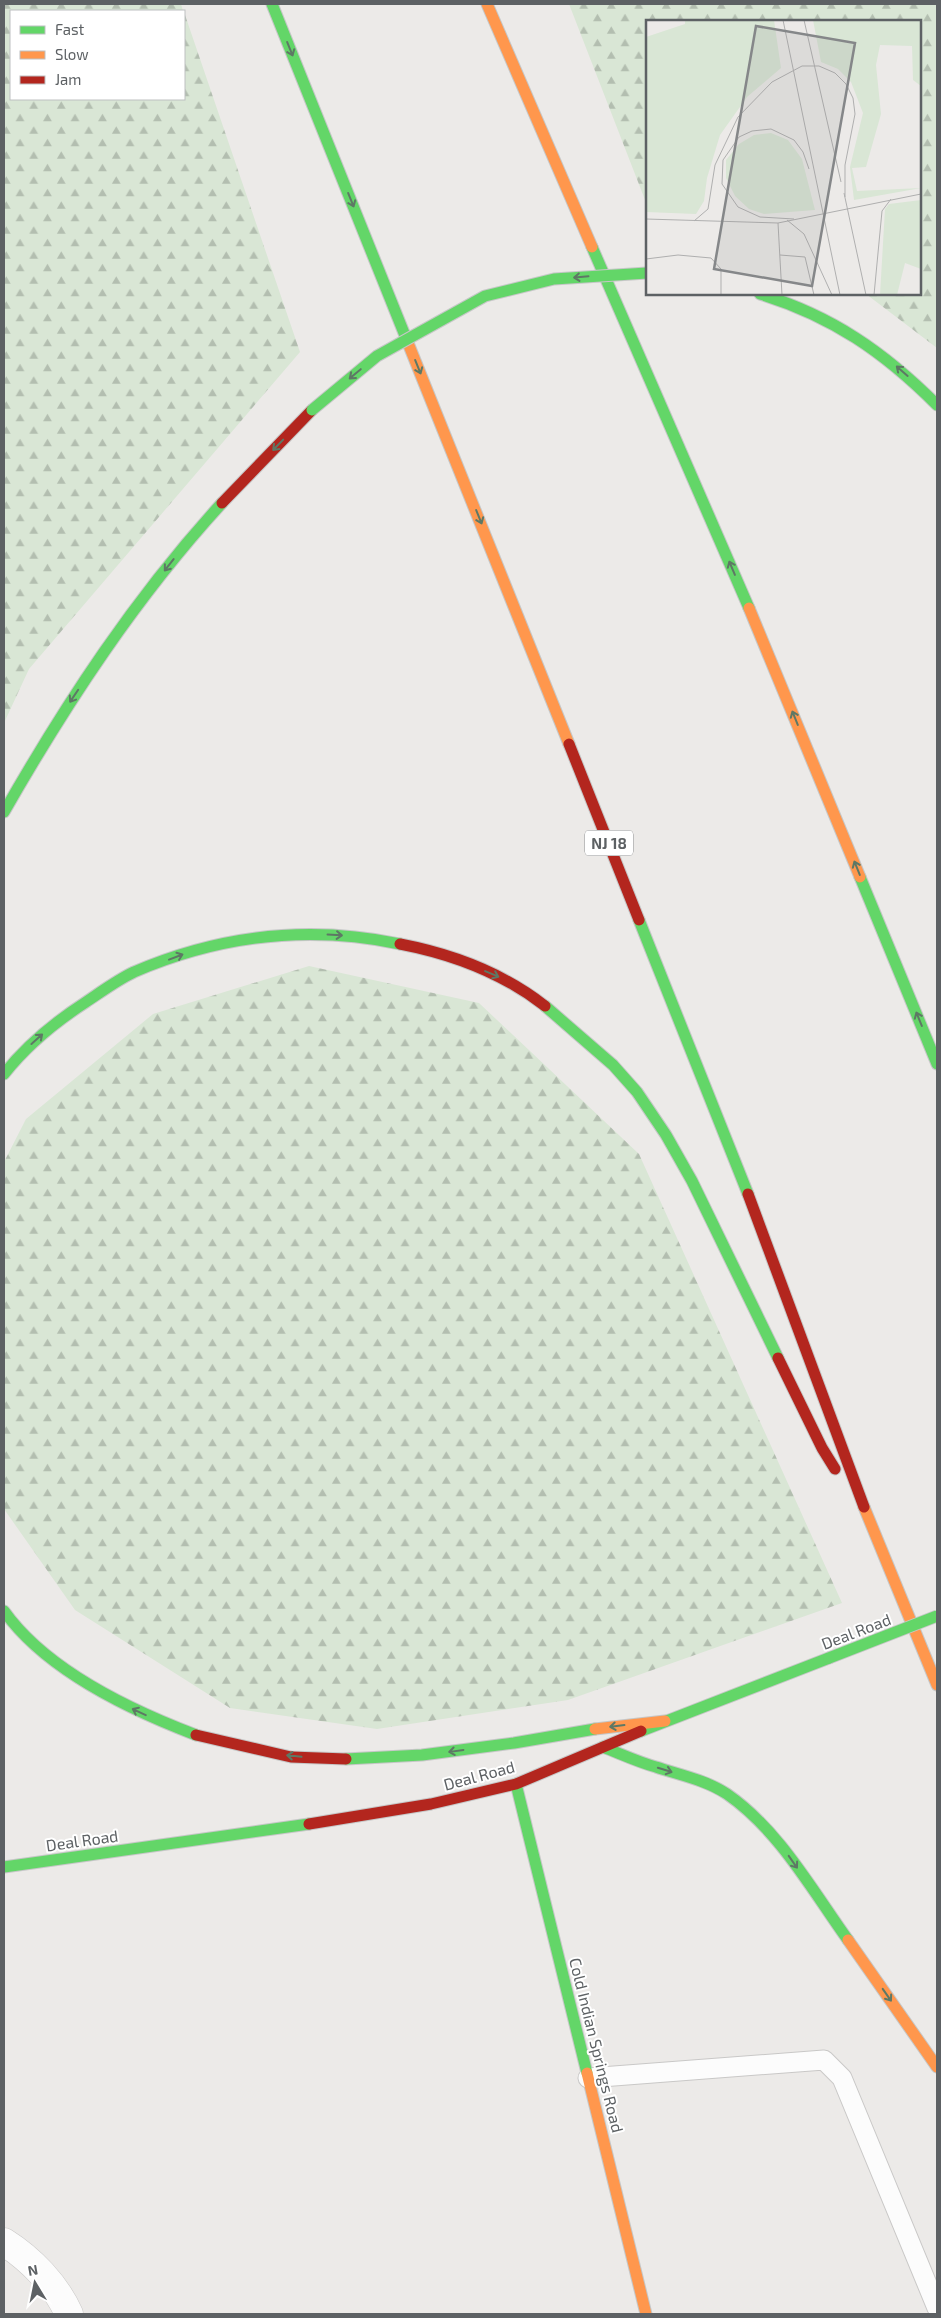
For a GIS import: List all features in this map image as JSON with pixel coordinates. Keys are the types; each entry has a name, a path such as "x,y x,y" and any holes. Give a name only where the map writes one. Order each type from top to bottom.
{"main road":[{"name":"NJ 18","path":"272,4 735,1160 875,1537 937,1685"},
{"path":"487,4 618,302 752,615 937,1064"},
{"path":"4,812 48,736 114,636 179,552 233,490 312,410 376,356 485,296 554,280 646,272"},
{"path":"763,295 801,307 843,329 888,360 937,405"},
{"path":"4,1074 20,1054 57,1021 133,973 198,948 230,942 298,933 363,936 437,951 511,982 578,1033 613,1065 637,1092 666,1135 692,1181 822,1448 875,1537"},
{"path":"4,1611 14,1625 54,1660 121,1704 153,1719 198,1736 292,1757 345,1759 422,1755 514,1743 578,1731 665,1720"},
{"name":"Deal Road","path":"4,1867 411,1808 516,1784 665,1720 937,1616"},
{"path":"603,1747 655,1767 702,1781 727,1794 759,1820 783,1848 937,2067"},
{"name":"Cold Indian Springs Road","path":"516,1784 646,2314"}],"street":[{"path":"4,2242 37,2269 64,2302 69,2314"}],"lane":[{"path":"588,2078 824,2060 842,2078 937,2308"}],"green space":[{"path":"4,4 181,4 183,10 10,10 10,100 185,100 185,15 300,352 29,669 4,723"},
{"path":"569,4 937,4 937,348 867,295 921,295 921,20 646,20 646,202"},
{"path":"309,966 479,1003 639,1154 842,1603 568,1700 377,1729 230,1708 75,1610 4,1509 4,1162 26,1119 153,1014"}],"traffic: fast":[{"path":"272,4 408,343"},
{"path":"592,247 749,608"},
{"path":"312,410 377,356 485,296 554,279 646,273"},
{"path":"763,295 811,313 856,338 897,368 937,405"},
{"path":"4,812 104,652 161,575 222,503"},
{"path":"860,877 937,1064"},
{"path":"639,920 748,1194"},
{"path":"4,1074 52,1026 109,986 134,972 166,959 199,949 265,937 332,935 400,944"},
{"path":"545,1006 613,1065 637,1092 666,1135 692,1181 778,1358"},
{"path":"4,1611 42,1652 66,1670 117,1700 196,1735"},
{"path":"829,1658 937,1616"},
{"path":"641,1731 829,1658"},
{"path":"346,1759 422,1755 514,1743 595,1729"},
{"path":"603,1747 643,1763 693,1778 727,1794 763,1825 779,1843 808,1881 848,1940"},
{"path":"516,1784 587,2073"},
{"path":"4,1867 309,1824"}],"traffic: slow":[{"path":"487,4 592,247"},
{"path":"408,343 569,744"},
{"path":"749,608 860,877"},
{"path":"864,1507 937,1685"},
{"path":"595,1729 665,1721"},
{"path":"848,1940 937,2067"},
{"path":"587,2073 646,2314"}],"traffic: jam":[{"path":"222,503 312,410"},
{"path":"569,744 639,920"},
{"path":"400,944 439,953 476,966 512,984 545,1006"},
{"path":"748,1194 864,1507"},
{"path":"778,1358 822,1448 835,1469"},
{"path":"309,1824 431,1804 516,1784 641,1731"},
{"path":"196,1735 291,1757 346,1759"}]}
